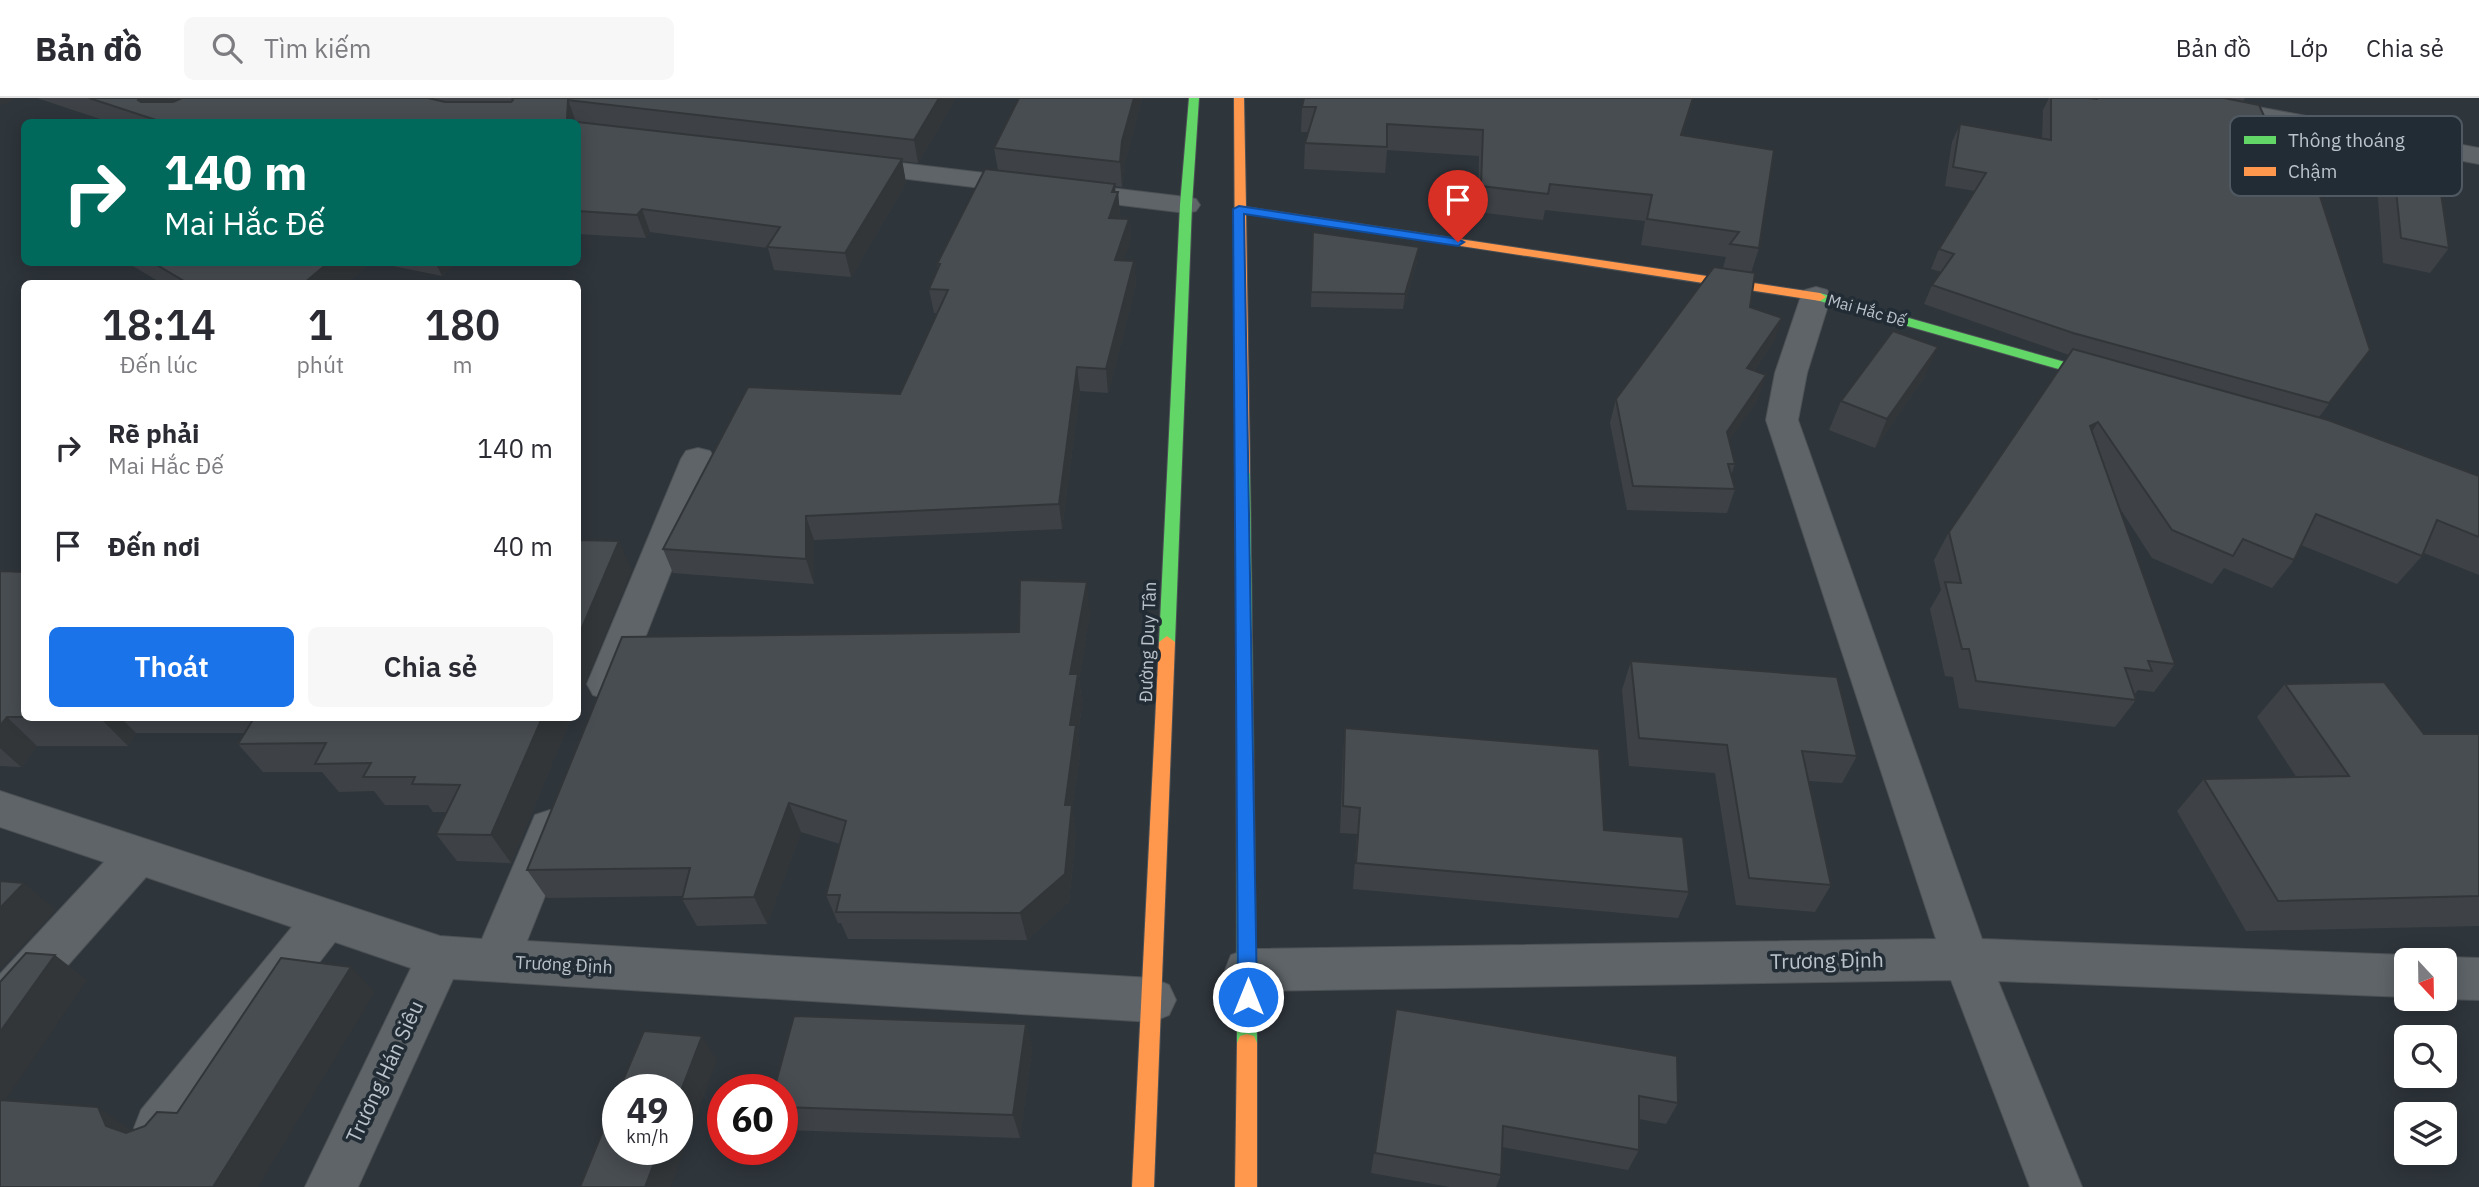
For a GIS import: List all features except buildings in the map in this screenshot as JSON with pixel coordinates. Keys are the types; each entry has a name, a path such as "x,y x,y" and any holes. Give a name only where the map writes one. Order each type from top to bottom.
{"main road":[{"name":"Đường Duy Tân","path":"1143,1187 1186,205 1194,98"},
{"path":"1240,98 1248,970 1246,1187"},
{"name":"Mai Hắc Đế","path":"1239,209 1816,296 2134,386"}],"street":[{"path":"2169,98 2286,109 2315,116"},
{"path":"827,162 1186,205"},
{"path":"1816,296 1784,394 1782,420 1966,959 2056,1187"},
{"path":"594,716 698,459"},
{"path":"496,961 564,793"},
{"name":"Trương Định","path":"0,809 440,957 1152,1000"},
{"path":"11,996 138,855"},
{"path":"159,1128 326,919"},
{"name":"Trương Hán Siêu","path":"331,1187 440,957"},
{"name":"Trương Định","path":"1248,970 1966,959 2394,976"},
{"path":"2457,978 2479,979"}],"traffic: fast":[{"path":"1167,642 1186,205 1194,98"},
{"path":"1820,297 2113,380"},
{"path":"1243,473 1247,1043"}],"traffic: slow":[{"path":"1239,98 1243,473"},
{"path":"1239,209 1820,297"},
{"path":"1143,1187 1167,642"},
{"path":"1246,1187 1247,1043"}],"route":[{"path":"1248,997 1239,209 1458,242"}]}
